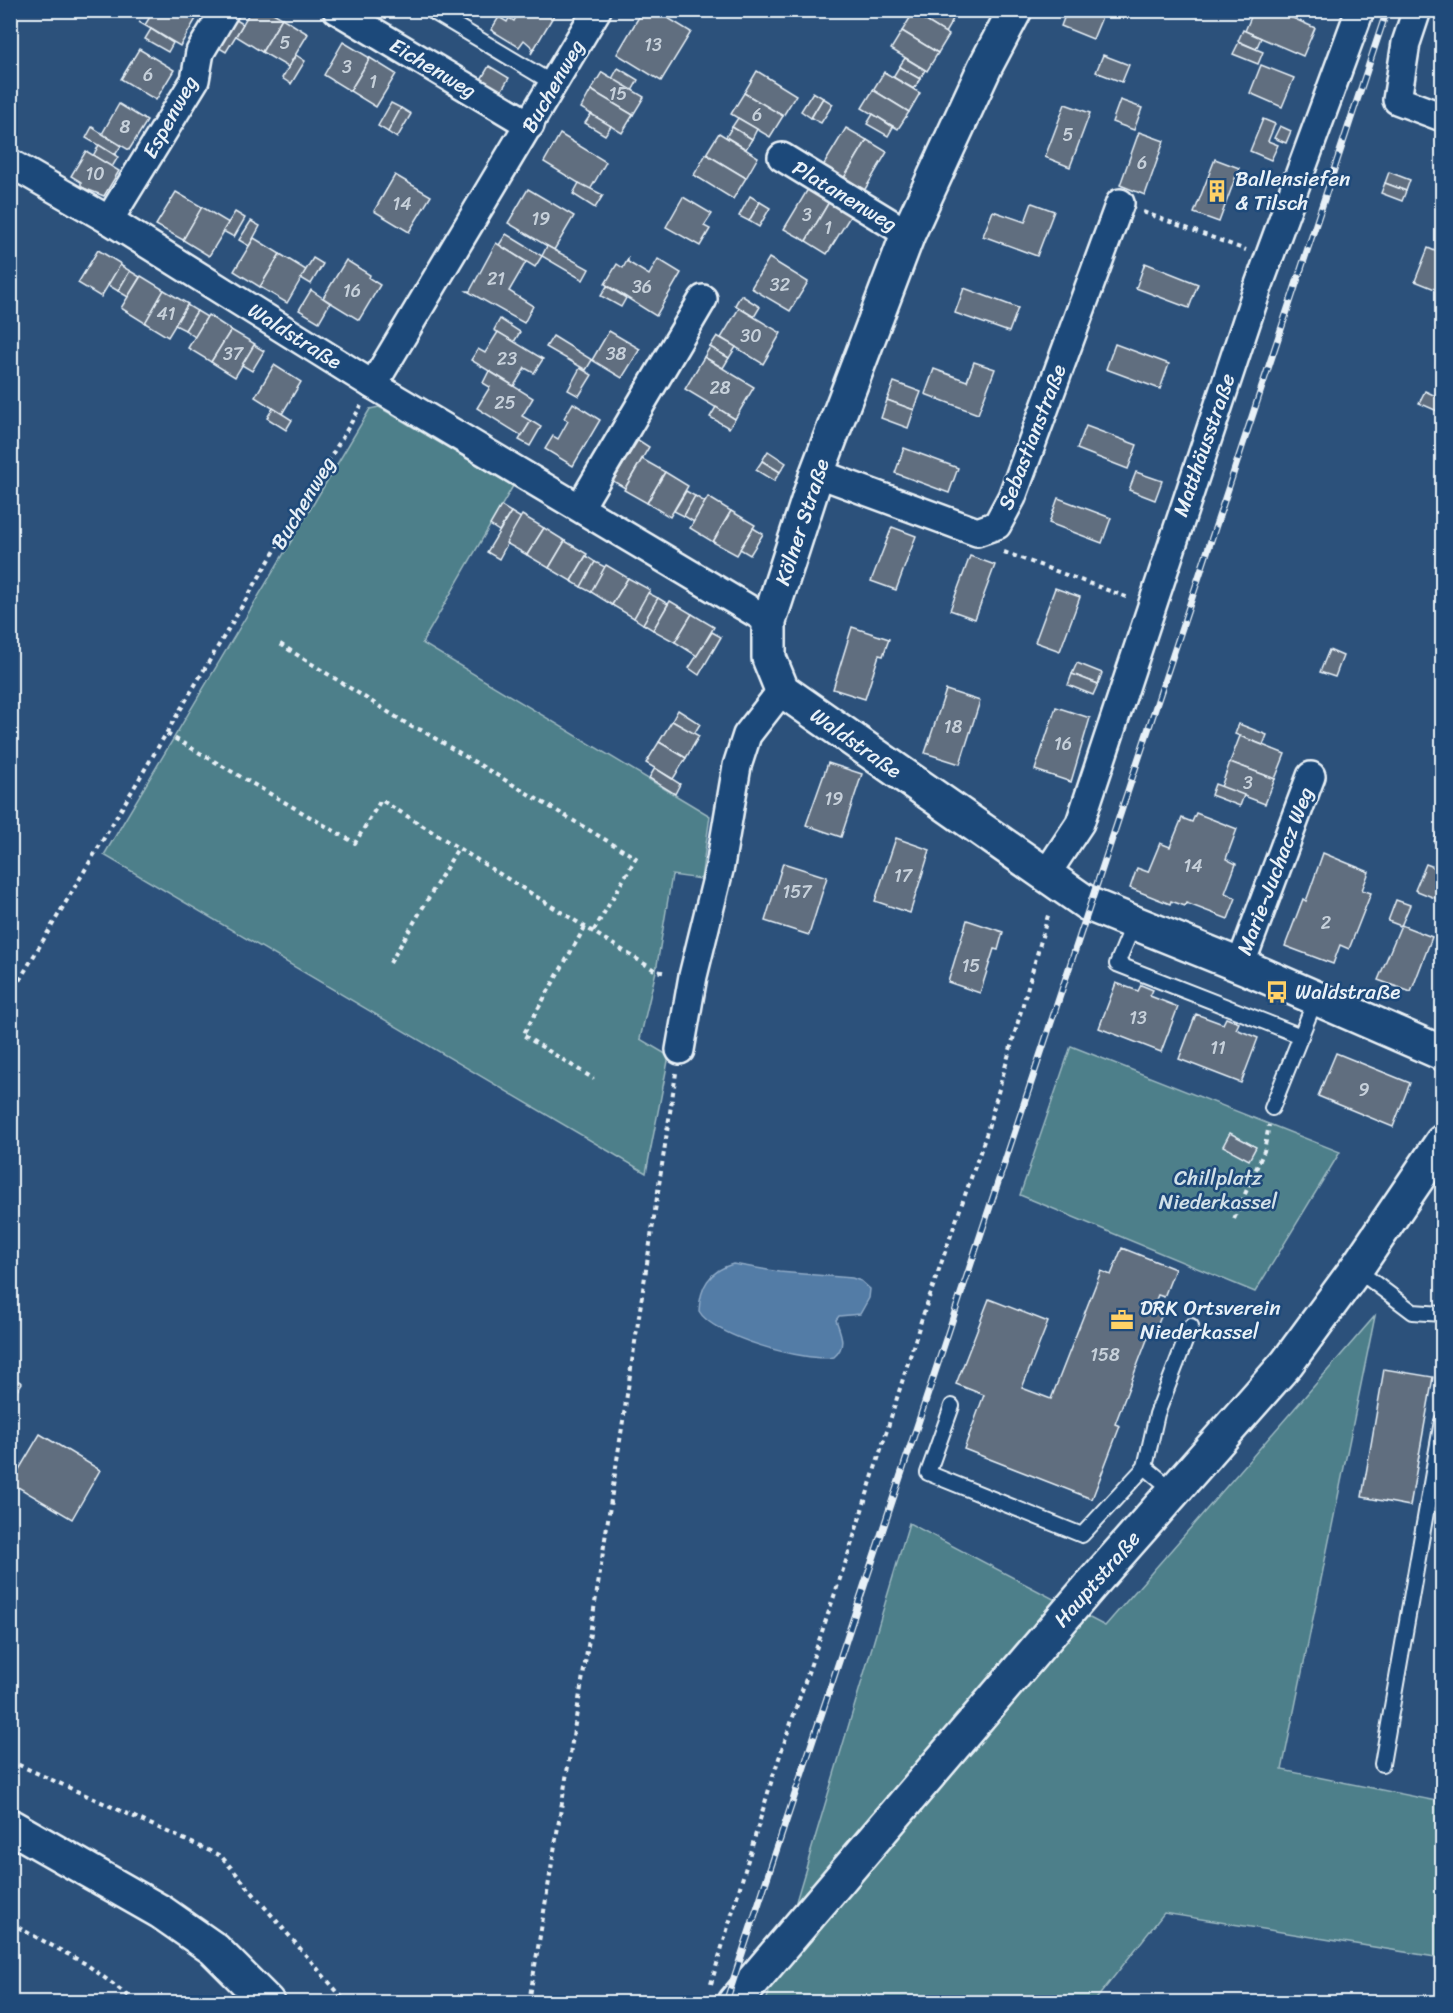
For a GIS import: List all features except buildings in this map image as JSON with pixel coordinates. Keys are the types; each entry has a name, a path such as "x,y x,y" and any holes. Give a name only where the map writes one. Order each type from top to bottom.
{"street":[{"name":"Espenweg","path":"109,220 195,80 200,52 225,10"},
{"name":"Eichenweg","path":"337,10 530,125"},
{"name":"Buchenweg","path":"373,385 597,10"},
{"name":"Kölner Straße","path":"782,690 769,658 769,621 817,473 908,234 985,68 1015,10"},
{"name":"Matthäusstraße","path":"1051,880 1080,823 1178,523 1269,258 1360,10"},
{"path":"1417,10 1406,43 1397,100 1443,117"},
{"name":"Platanenweg","path":"782,157 908,234"},
{"name":"Waldstraße","path":"10,163 109,220 373,385 769,621"},
{"name":"Sebastianstraße","path":"977,532 997,525 1012,497 1120,203"},
{"path":"580,507 704,299"},
{"path":"817,473 977,532"},
{"name":"Waldstraße","path":"782,690 1088,904 1443,1053"},
{"path":"680,1050 693,976 720,866 736,766 747,735 782,690"},
{"name":"Marie-Juchacz Weg","path":"1240,966 1311,776"},
{"path":"1443,1065 1443,1072"},
{"name":"Hauptstraße","path":"722,1997 754,1990 1174,1491 1287,1363 1356,1269 1443,1142"},
{"path":"10,1826 161,1912 214,1949 267,2002"}],"lane":[{"path":"430,10 554,84"},
{"path":"1134,923 1117,964 1301,1036"},
{"path":"1272,1108 1316,998"},
{"path":"1356,1269 1413,1312 1443,1314"},
{"path":"952,1406 928,1473 1083,1535 1145,1467 1157,1414 1191,1326"},
{"path":"1382,1764 1443,1421"},
{"path":"1145,1467 1174,1491"}],"path":[{"path":"1120,203 1269,258"},
{"name":"Buchenweg","path":"10,996 373,385"},
{"path":"977,532 998,549 1152,607"},
{"path":"280,644 412,727 421,730 636,858 593,932"},
{"path":"167,734 355,843 381,800 656,971 693,976"},
{"path":"390,963 458,848"},
{"path":"722,1997 773,1776 849,1552 921,1321 986,1135 1051,880"},
{"path":"585,927 524,1035 594,1078"},
{"path":"529,2002 598,1585 680,1050"},
{"path":"1234,1219 1264,1151 1272,1108"},
{"path":"10,1761 220,1856 346,2002"},
{"path":"10,1923 86,1964 132,1996 137,2002"},
{"path":"128,2002 132,1996"}],"green space":[{"path":"379,407 513,486 422,643 710,816 701,879 672,875 656,971 640,1039 669,1056 646,1173 104,855 370,409"},
{"name":"Chillplatz Niederkassel","path":"1071,1046 1340,1152 1255,1292 1020,1195"},
{"path":"1375,1316 1282,1770 1442,1802 1442,1958 1164,1913 1094,2002 766,2002 909,1523 1105,1626"}],"water":[{"path":"733,1264 779,1272 852,1278 861,1281 870,1289 869,1298 860,1314 839,1316 836,1320 842,1344 834,1357 821,1358 782,1352 722,1330 707,1320 699,1311 701,1295 707,1281 718,1271"}],"railway":[{"path":"726,2002 1387,10"}],"place":[{"name":"Ballensiefen & Tilsch","path":"1217,191"},
{"name":"Waldstraße","path":"1277,992"},
{"name":"DRK Ortsverein Niederkassel","path":"1122,1320"}]}
